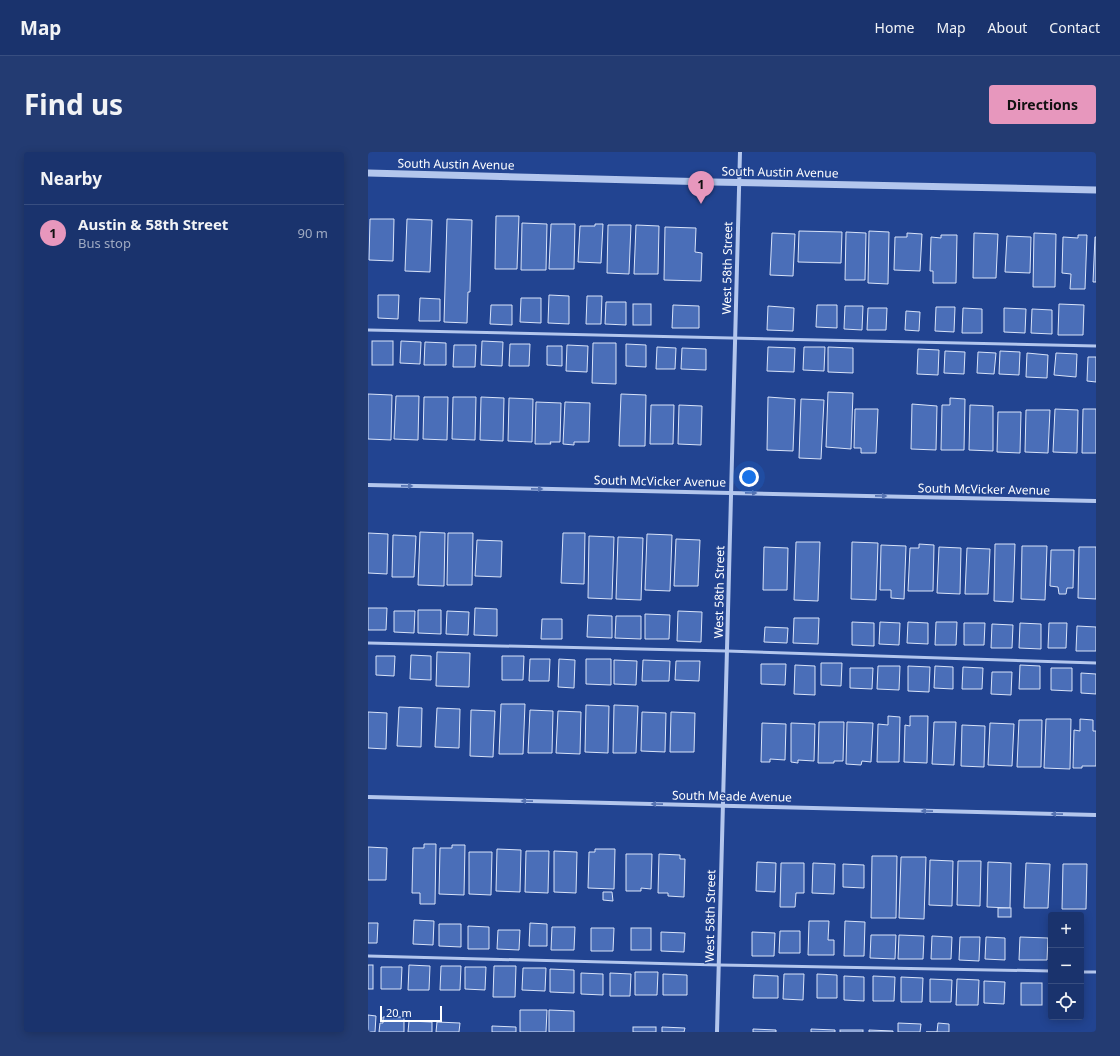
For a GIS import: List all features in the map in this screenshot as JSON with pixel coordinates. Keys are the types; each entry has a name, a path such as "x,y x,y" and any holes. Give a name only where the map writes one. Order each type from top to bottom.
{"street":[{"name":"West 58th Street","path":"717,1032 740,152"},
{"name":"South Austin Avenue","path":"368,173 740,183 1096,190"},
{"name":"South McVicker Avenue","path":"368,485 1096,501"},
{"name":"South Meade Avenue","path":"368,797 1096,815"}],"lane":[{"path":"368,330 1096,346"},
{"path":"368,643 727,651 1096,662"},
{"path":"368,956 719,965 1048,971"},
{"path":"1084,972 1096,972"}],"building":[{"path":"496,216 519,216 517,269 495,269"},
{"path":"370,219 394,219 393,261 369,260"},
{"path":"407,219 432,220 430,272 405,271"},
{"path":"447,219 472,220 470,292 468,292 467,323 444,322"},
{"path":"522,223 547,224 546,270 521,270"},
{"path":"551,224 575,224 574,269 549,269"},
{"path":"595,224 603,224 601,263 578,262 580,226 595,226"},
{"path":"608,225 631,225 629,274 607,273"},
{"path":"636,225 659,226 658,274 634,274"},
{"path":"665,227 696,228 695,252 702,253 701,281 664,280"},
{"path":"799,231 842,232 841,263 798,262"},
{"path":"869,231 889,232 888,284 868,283"},
{"path":"846,232 866,233 865,280 845,280"},
{"path":"772,233 795,234 793,276 770,275"},
{"path":"907,233 922,234 920,271 894,270 895,237 907,237"},
{"path":"974,233 998,234 996,278 973,278"},
{"path":"1034,233 1056,234 1055,287 1033,287"},
{"path":"941,235 957,235 956,283 933,283 933,271 930,271 931,237 941,238"},
{"path":"1078,235 1087,235 1085,289 1070,289 1071,274 1062,273 1063,237 1078,238"},
{"path":"1007,236 1031,237 1030,273 1005,272"},
{"path":"1095,237 1096,282 1093,282"},
{"path":"378,295 399,295 398,319 378,318"},
{"path":"549,295 569,296 569,324 548,323"},
{"path":"587,296 602,296 601,324 586,324"},
{"path":"420,298 440,299 440,321 419,321"},
{"path":"521,298 541,298 541,323 520,322"},
{"path":"606,302 626,302 626,325 605,324"},
{"path":"633,304 651,304 651,325 633,325"},
{"path":"1059,304 1084,305 1083,335 1058,335"},
{"path":"491,305 512,305 512,325 490,324"},
{"path":"673,305 699,306 699,328 672,328"},
{"path":"817,305 837,305 837,328 816,327"},
{"path":"768,306 794,308 793,331 767,330"},
{"path":"845,306 863,306 862,330 844,329"},
{"path":"936,307 955,307 954,332 935,331"},
{"path":"868,308 887,308 886,330 867,330"},
{"path":"963,308 982,309 982,333 962,333"},
{"path":"1004,308 1026,309 1025,333 1004,332"},
{"path":"1032,309 1052,310 1052,334 1031,333"},
{"path":"906,311 920,312 919,331 905,330"},
{"path":"372,341 393,341 393,365 372,365"},
{"path":"401,341 421,342 420,364 400,363"},
{"path":"482,341 503,342 502,366 481,365"},
{"path":"425,342 446,343 446,365 424,365"},
{"path":"593,343 616,343 616,384 592,383"},
{"path":"510,344 530,344 529,366 509,366"},
{"path":"626,344 646,345 646,367 626,366"},
{"path":"454,345 476,345 475,367 453,367"},
{"path":"567,345 588,346 587,372 566,371"},
{"path":"547,346 562,346 562,366 547,365"},
{"path":"657,347 676,348 675,369 656,369"},
{"path":"768,347 795,348 794,372 767,371"},
{"path":"804,347 825,347 824,371 803,370"},
{"path":"828,347 853,348 853,373 828,372"},
{"path":"682,348 706,349 706,370 681,369"},
{"path":"918,349 939,350 938,375 917,374"},
{"path":"945,351 965,352 964,374 944,373"},
{"path":"1000,351 1020,352 1019,375 999,374"},
{"path":"978,352 996,353 994,374 977,373"},
{"path":"1027,353 1048,355 1047,378 1026,377"},
{"path":"1056,353 1077,354 1076,377 1054,375"},
{"path":"1088,357 1096,357 1096,382 1087,381"},
{"path":"828,392 853,393 851,449 826,447"},
{"path":"368,394 392,395 391,440 368,439"},
{"path":"621,394 646,395 645,446 619,446"},
{"path":"396,396 419,396 418,440 394,439"},
{"path":"424,397 448,397 447,440 423,439"},
{"path":"453,397 476,397 475,440 452,439"},
{"path":"481,397 504,398 503,441 480,440"},
{"path":"768,397 795,399 793,451 767,450"},
{"path":"509,398 533,399 532,442 508,441"},
{"path":"950,398 965,399 964,450 941,450 942,405 950,405"},
{"path":"801,399 824,400 821,459 799,458"},
{"path":"536,402 561,403 560,442 550,442 551,444 535,444"},
{"path":"565,402 590,403 589,442 574,442 574,445 563,444"},
{"path":"912,404 937,406 936,450 911,449"},
{"path":"651,405 674,405 673,444 650,444"},
{"path":"679,405 702,406 701,445 678,444"},
{"path":"970,405 993,406 993,451 969,450"},
{"path":"855,409 878,409 876,453 861,453 861,448 854,448"},
{"path":"1055,409 1078,410 1077,453 1053,452"},
{"path":"1083,409 1096,409 1096,453 1082,453"},
{"path":"1026,410 1050,410 1048,453 1025,452"},
{"path":"998,412 1021,412 1020,453 997,452"},
{"path":"420,532 445,533 444,586 418,585"},
{"path":"368,533 388,534 387,574 368,573"},
{"path":"448,533 473,533 472,585 447,585"},
{"path":"563,533 585,533 584,584 561,583"},
{"path":"647,534 672,535 670,591 645,590"},
{"path":"393,535 416,536 414,577 392,577"},
{"path":"589,536 614,537 612,599 588,598"},
{"path":"618,537 643,538 641,600 616,599"},
{"path":"676,539 700,540 698,586 674,586"},
{"path":"477,540 502,541 501,577 475,576"},
{"path":"796,542 820,542 818,601 794,600"},
{"path":"852,542 878,543 876,600 851,599"},
{"path":"919,544 934,545 933,591 908,591 910,548 919,548"},
{"path":"995,544 1015,544 1013,602 994,601"},
{"path":"881,545 906,546 904,599 891,598 891,590 880,590"},
{"path":"1022,546 1047,546 1045,600 1021,599"},
{"path":"764,547 788,548 787,590 763,590"},
{"path":"939,547 961,548 960,594 937,593"},
{"path":"1079,547 1096,547 1096,599 1078,598"},
{"path":"967,548 990,549 988,594 965,594"},
{"path":"1051,550 1074,550 1073,588 1067,588 1066,594 1059,594 1058,587 1050,586"},
{"path":"368,608 387,608 386,630 368,630"},
{"path":"475,608 497,609 497,636 474,635"},
{"path":"418,610 441,610 441,634 418,633"},
{"path":"394,611 415,611 414,633 394,632"},
{"path":"447,611 469,612 468,635 446,634"},
{"path":"678,611 702,612 701,642 677,641"},
{"path":"645,614 670,615 669,639 645,639"},
{"path":"588,615 612,616 612,638 587,637"},
{"path":"616,616 641,616 641,639 615,638"},
{"path":"794,618 819,618 818,644 793,643"},
{"path":"542,619 562,619 562,639 541,639"},
{"path":"852,622 874,623 874,646 852,645"},
{"path":"880,622 900,623 899,645 879,644"},
{"path":"908,622 928,623 928,644 907,643"},
{"path":"936,622 957,622 956,645 935,645"},
{"path":"964,623 985,623 984,645 964,645"},
{"path":"1020,623 1041,624 1041,649 1019,648"},
{"path":"1049,623 1067,623 1066,648 1048,648"},
{"path":"992,624 1013,625 1012,648 991,648"},
{"path":"1077,626 1096,627 1096,651 1076,651"},
{"path":"765,627 788,628 787,643 764,642"},
{"path":"437,652 470,653 469,687 436,686"},
{"path":"411,655 431,656 431,680 410,679"},
{"path":"376,656 395,656 394,676 376,675"},
{"path":"502,656 524,656 523,680 502,680"},
{"path":"530,659 550,659 549,681 529,681"},
{"path":"559,659 575,660 574,688 558,687"},
{"path":"586,659 611,659 611,685 586,684"},
{"path":"614,660 637,661 636,685 614,684"},
{"path":"643,660 670,661 669,681 642,681"},
{"path":"676,661 700,661 699,681 675,680"},
{"path":"821,663 842,663 841,686 821,685"},
{"path":"761,664 786,664 785,685 761,684"},
{"path":"795,665 815,666 815,695 794,694"},
{"path":"1020,665 1040,666 1040,689 1019,689"},
{"path":"878,666 900,666 899,690 877,689"},
{"path":"908,666 930,667 929,692 908,691"},
{"path":"935,666 953,667 953,689 934,688"},
{"path":"963,667 983,668 982,689 962,689"},
{"path":"850,668 873,668 872,689 850,688"},
{"path":"1051,668 1072,668 1072,691 1051,690"},
{"path":"992,672 1012,672 1011,695 991,694"},
{"path":"1081,673 1096,674 1096,694 1081,693"},
{"path":"501,704 525,704 523,754 499,754"},
{"path":"586,705 609,706 608,753 585,752"},
{"path":"614,705 638,706 636,753 613,753"},
{"path":"399,707 422,708 421,747 397,746"},
{"path":"437,708 460,709 459,748 435,747"},
{"path":"471,710 495,711 493,757 470,756"},
{"path":"530,710 553,711 552,753 528,753"},
{"path":"558,711 581,712 580,754 556,753"},
{"path":"368,712 387,713 386,749 368,748"},
{"path":"642,712 666,713 665,752 641,751"},
{"path":"671,712 695,713 694,752 670,752"},
{"path":"888,716 900,717 899,762 877,762 878,724 888,725"},
{"path":"910,716 928,716 927,763 904,762 905,725 910,726"},
{"path":"1046,719 1071,719 1070,769 1044,768"},
{"path":"1080,719 1093,720 1093,731 1096,731 1096,766 1082,766 1082,768 1073,768 1074,730 1080,731"},
{"path":"1019,720 1042,720 1041,767 1017,767"},
{"path":"819,722 844,722 843,761 834,761 834,763 818,763"},
{"path":"847,722 873,723 871,762 862,761 861,765 846,764"},
{"path":"934,722 956,722 954,765 932,764"},
{"path":"762,723 786,724 785,760 770,759 770,762 761,762"},
{"path":"791,723 815,724 814,761 798,760 798,763 791,762"},
{"path":"990,723 1014,724 1012,766 988,765"},
{"path":"962,725 985,726 984,767 961,766"},
{"path":"424,844 436,844 435,904 420,904 420,893 412,893 413,848 424,848"},
{"path":"452,845 465,845 464,895 439,894 440,848 452,848"},
{"path":"368,847 387,848 386,880 368,880"},
{"path":"497,849 521,850 520,892 496,891"},
{"path":"595,849 615,849 614,889 588,888 589,852 595,852"},
{"path":"526,851 549,851 548,893 525,892"},
{"path":"554,851 577,852 576,893 554,892"},
{"path":"469,852 492,852 491,895 469,894"},
{"path":"626,854 652,854 651,889 641,888 641,891 626,891"},
{"path":"659,854 680,855 680,859 685,859 684,897 668,896 668,893 658,893"},
{"path":"872,856 897,856 896,918 871,918"},
{"path":"901,857 926,857 924,919 899,918"},
{"path":"930,860 953,861 952,906 929,905"},
{"path":"958,861 981,861 980,906 957,905"},
{"path":"757,862 776,863 775,892 756,891"},
{"path":"988,862 1011,863 1010,908 987,907"},
{"path":"781,863 804,863 804,893 796,893 795,907 780,907"},
{"path":"813,863 835,864 834,894 812,893"},
{"path":"1026,863 1050,864 1048,908 1024,908"},
{"path":"843,864 864,865 864,888 843,887"},
{"path":"1063,864 1087,864 1086,909 1062,909"},
{"path":"603,892 612,892 613,901 603,900"},
{"path":"998,908 1011,908 1011,917 998,917"},
{"path":"414,920 434,921 433,945 413,944"},
{"path":"809,921 829,921 828,940 834,940 834,955 808,955"},
{"path":"845,921 865,922 864,956 844,956"},
{"path":"368,923 378,923 377,943 368,943"},
{"path":"530,923 547,924 547,946 529,946"},
{"path":"439,924 461,924 461,947 439,946"},
{"path":"468,926 489,927 489,949 468,949"},
{"path":"552,927 575,927 574,950 551,950"},
{"path":"591,928 614,928 613,951 591,951"},
{"path":"631,928 651,928 651,950 631,950"},
{"path":"498,930 520,930 519,950 497,949"},
{"path":"780,931 800,931 800,953 779,953"},
{"path":"661,932 685,933 684,952 661,951"},
{"path":"752,932 775,933 774,956 752,956"},
{"path":"871,935 896,935 895,959 870,958"},
{"path":"899,935 924,936 923,959 898,959"},
{"path":"932,936 952,937 951,959 931,959"},
{"path":"960,937 980,937 979,961 959,960"},
{"path":"986,937 1005,938 1005,960 985,959"},
{"path":"1020,937 1048,938 1047,960 1019,960"},
{"path":"368,965 373,965 373,989 368,989"},
{"path":"409,965 430,966 429,990 408,990"},
{"path":"441,966 461,966 460,990 440,990"},
{"path":"494,966 516,966 515,997 493,997"},
{"path":"381,967 402,967 401,989 381,989"},
{"path":"465,967 486,967 485,990 465,989"},
{"path":"523,968 546,968 545,991 522,990"},
{"path":"550,969 574,970 574,993 550,992"},
{"path":"635,972 658,972 657,995 635,995"},
{"path":"581,973 603,974 603,995 581,994"},
{"path":"610,973 631,974 630,996 610,996"},
{"path":"663,974 687,975 687,995 663,995"},
{"path":"784,974 804,974 803,1000 783,999"},
{"path":"817,974 837,975 837,998 817,998"},
{"path":"754,975 778,976 778,998 753,998"},
{"path":"844,976 864,977 864,1001 844,1000"},
{"path":"873,976 895,977 894,1001 873,1001"},
{"path":"901,977 923,978 922,1002 901,1002"},
{"path":"930,979 952,980 951,1002 930,1002"},
{"path":"957,979 979,980 978,1005 956,1005"},
{"path":"984,981 1005,982 1004,1004 984,1003"},
{"path":"1021,983 1042,983 1042,1005 1021,1005"},
{"path":"520,1010 547,1010 546,1032 520,1032"},
{"path":"549,1010 574,1011 574,1032 549,1032"},
{"path":"368,1015 376,1016 375,1032 368,1032"},
{"path":"383,1017 404,1017 404,1032 379,1032 380,1023 383,1023"},
{"path":"409,1021 432,1022 432,1032 408,1032"},
{"path":"437,1022 460,1023 459,1032 436,1032"},
{"path":"898,1023 921,1024 920,1032 898,1032"},
{"path":"938,1023 949,1024 949,1032 937,1032"},
{"path":"492,1026 516,1027 516,1032 492,1032"},
{"path":"633,1027 656,1027 656,1032 633,1032"},
{"path":"662,1027 685,1028 684,1032 662,1032"},
{"path":"753,1029 776,1030 776,1032 753,1032"},
{"path":"811,1029 835,1030 835,1032 811,1032"},
{"path":"840,1030 863,1030 863,1032 840,1032"},
{"path":"869,1030 893,1031 893,1032 869,1032"}],"place":[{"name":"Austin & 58th Street","path":"701,204"}]}
